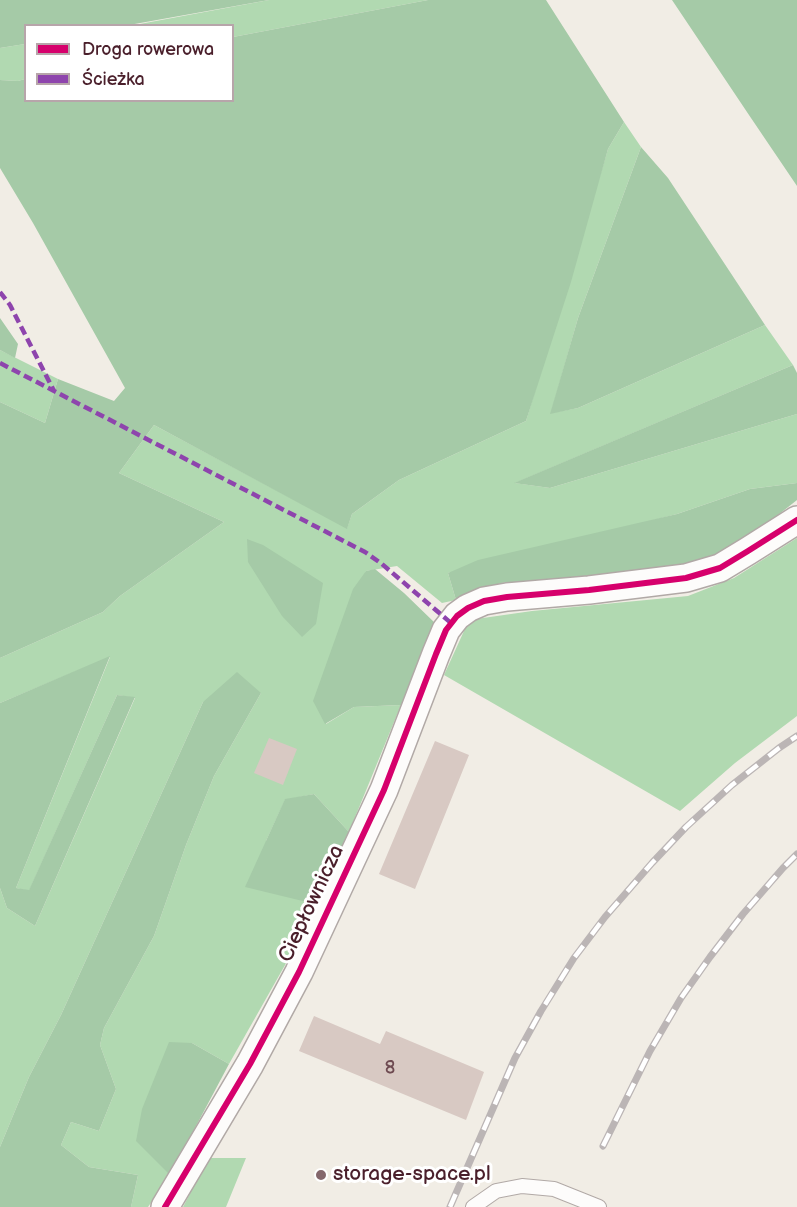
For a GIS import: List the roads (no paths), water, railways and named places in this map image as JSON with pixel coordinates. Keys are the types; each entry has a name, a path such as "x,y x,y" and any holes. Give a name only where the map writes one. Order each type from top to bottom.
{"street":[{"name":"Ciepłownicza","path":"165,1207 250,1064 299,972 384,790 446,630 457,616 484,601 507,597 686,578 720,568 797,520"}],"lane":[{"path":"473,1207 496,1191 522,1186 554,1189 599,1207"}],"railway":[{"path":"450,1207 515,1058 574,958 605,917 686,827 732,785 797,736"},
{"path":"603,1146 650,1051 681,998 743,914 797,854"}],"place":[{"name":"storage-space.pl","path":"321,1175"}]}
